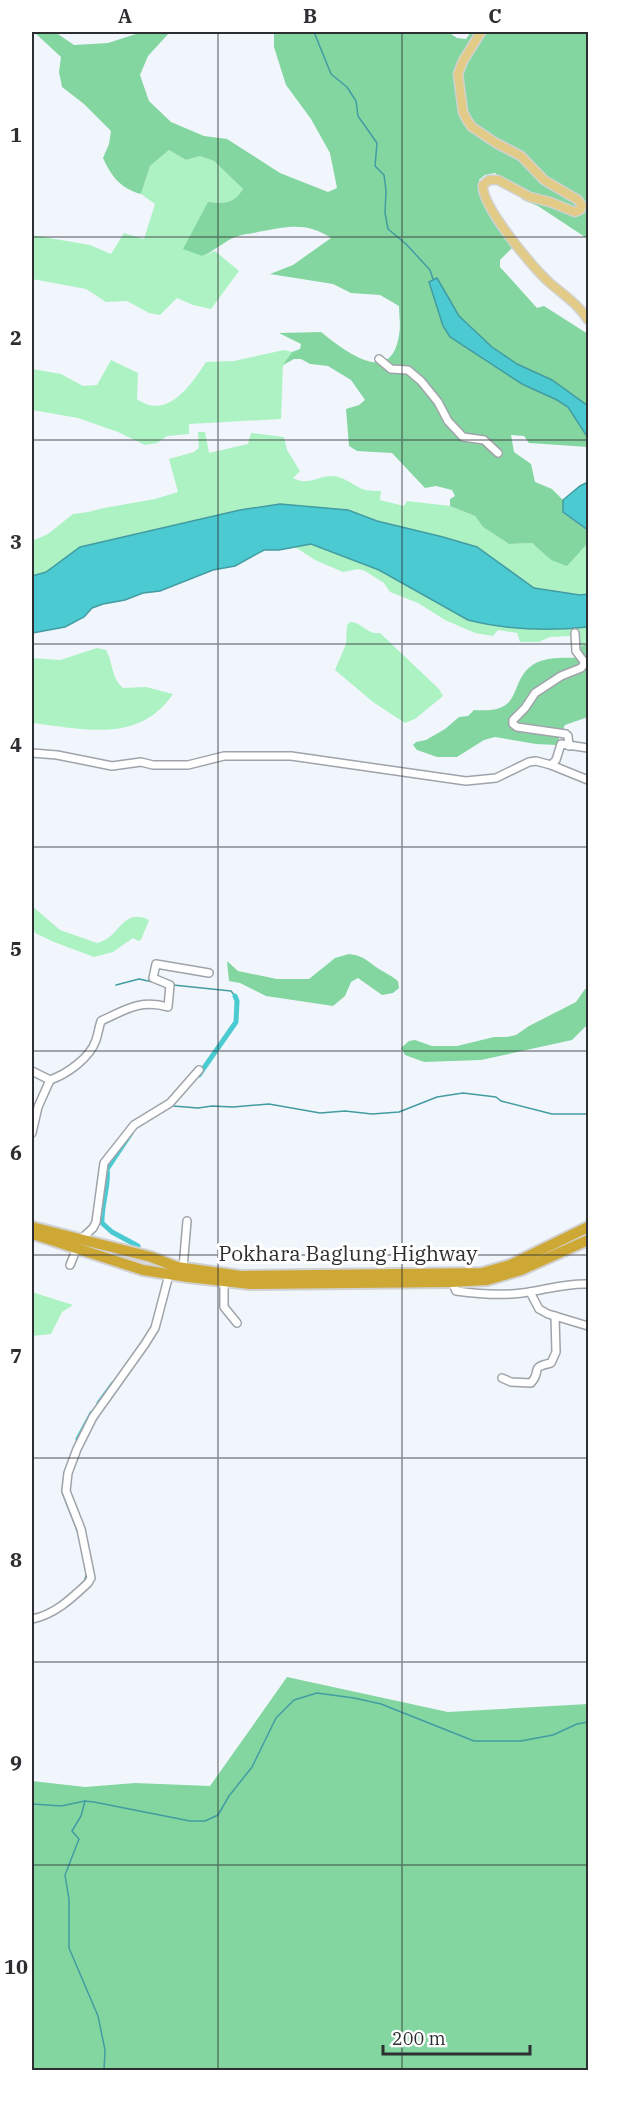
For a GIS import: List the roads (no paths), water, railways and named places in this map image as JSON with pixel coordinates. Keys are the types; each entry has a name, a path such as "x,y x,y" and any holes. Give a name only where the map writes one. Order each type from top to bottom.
{"highway":[{"name":"Pokhara Baglung Highway","path":"32,1227 79,1243 135,1268 171,1270 224,1278 316,1284 451,1279 487,1280 508,1275 588,1240"},
{"name":"Pokhara Baglung Highway","path":"451,1279 502,1268 588,1227"},
{"name":"Pokhara Baglung Highway","path":"32,1234 79,1243"},
{"name":"Pokhara Baglung Highway","path":"171,1270 183,1268 224,1278"}],"main road":[{"path":"482,32 459,68 463,112 467,120 472,127 520,156 543,180 578,200 582,206 575,212 530,197 492,179 483,185 484,195 502,226 530,262 551,285 579,307 588,320"}],"street":[{"path":"379,359 391,369 408,370 421,381 438,402 448,421 463,437 484,440 498,453"},
{"path":"569,746 566,734 517,727 513,724 513,720 535,693 561,676 581,668 585,663 576,651 575,633"},
{"path":"551,765 556,760 561,744 588,748"},
{"path":"32,753 57,754 112,766 141,762 153,765 188,765 224,756 291,756 466,782 496,778 529,762 536,761 588,780"},
{"path":"32,1132 38,1107 50,1080 65,1073 84,1057 95,1042 100,1021 135,1005 145,1003 168,1007 170,985 153,978 156,964 209,973"},
{"path":"70,1265 79,1243 96,1222 98,1193 104,1163 134,1125 170,1103 199,1070"},
{"path":"32,1071 50,1080"},
{"path":"183,1268 187,1221"},
{"path":"32,1619 43,1617 54,1611 85,1586 91,1578 81,1529 66,1491 68,1473 93,1417 154,1328 171,1270"},
{"path":"224,1278 224,1307 237,1323"},
{"path":"451,1279 456,1291 485,1295 530,1292 573,1283 588,1284"},
{"path":"530,1292 539,1309 588,1326"},
{"path":"502,1378 511,1382 531,1383 536,1377 537,1367 540,1364 551,1363 556,1352 555,1316"}],"water":[{"path":"437,278 459,316 492,347 517,364 552,380 588,406 588,438 568,407 522,384 450,337 443,326 429,282"},
{"path":"588,482 588,530 563,512 563,500"},
{"path":"280,504 348,510 377,521 477,547 534,588 580,595 588,594 588,627 528,629 468,620 379,570 311,544 279,550 264,550 235,566 213,570 160,591 143,593 92,608 84,617 65,627 32,633 32,576 46,572 80,547 240,510"}],"waterway":[{"path":"314,32 331,74 347,87 356,101 358,116 377,143 375,166 384,175 385,213 388,229 406,244 430,270 433,279"},
{"path":"116,985 139,979 153,982"},
{"path":"173,985 231,991 235,996"},
{"path":"199,1075 236,1022 237,1001 235,996"},
{"path":"173,1106 198,1108 269,1104 320,1113 345,1111 372,1114 399,1112 437,1097 463,1093 496,1097 501,1101 552,1114 588,1114"},
{"path":"131,1133 107,1169 102,1223 112,1232 138,1246"},
{"path":"99,1403 113,1384"},
{"path":"78,1439 92,1413"},
{"path":"64,1475 62,1492 78,1533"},
{"path":"84,1582 87,1573"},
{"path":"56,1605 76,1590"},
{"path":"32,1804 61,1806 85,1801 190,1821 205,1821 218,1815 229,1796 252,1767 276,1718 294,1700 317,1693 381,1704 474,1741 521,1741 553,1735 577,1724 588,1722"},
{"path":"85,1801 81,1816 72,1831 79,1839 65,1875 69,1899 69,1948 98,2016 105,2050 104,2070"}]}
